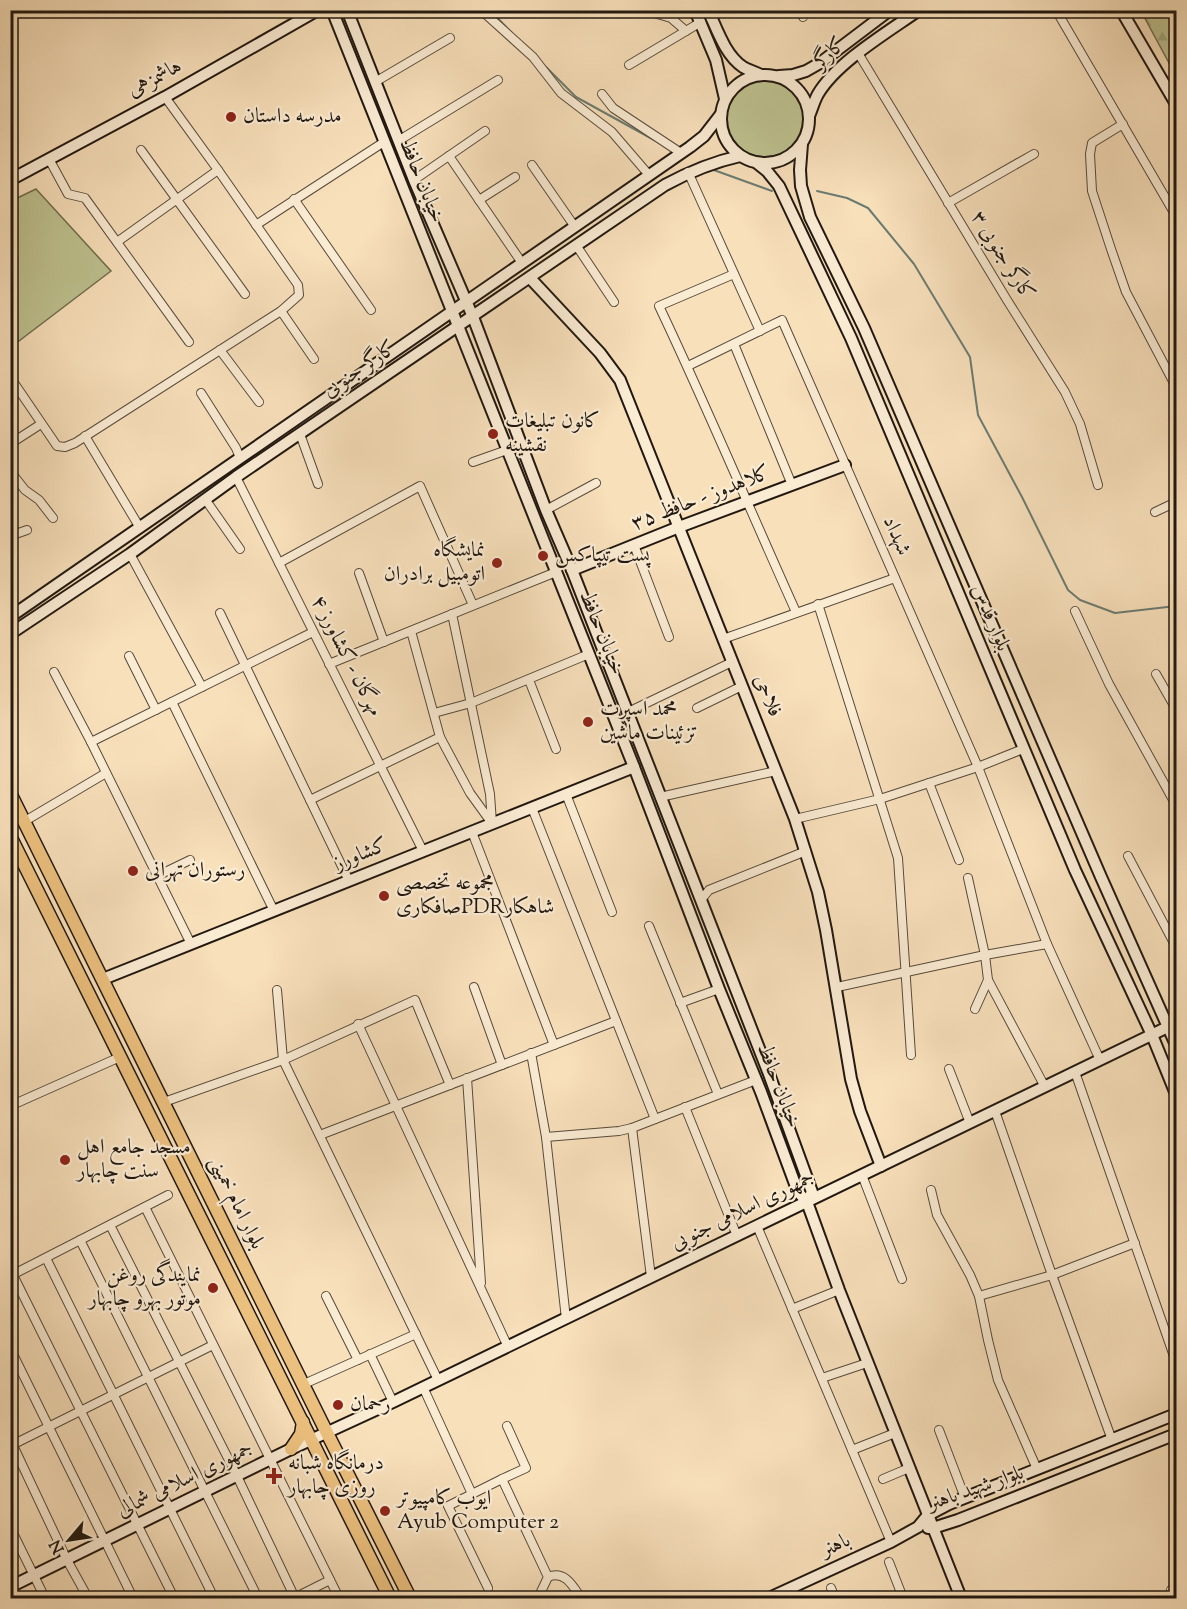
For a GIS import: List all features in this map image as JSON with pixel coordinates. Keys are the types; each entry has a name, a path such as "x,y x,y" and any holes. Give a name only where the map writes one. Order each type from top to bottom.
{"main road":[{"name":"هاشمزهی","path":"10,180 165,97 318,10"},
{"name":"خیابان حافظ","path":"332,10 634,767 798,1192 807,1202 838,1290 961,1599"},
{"name":"خیابان حافظ","path":"347,10 414,180 467,302 546,510 572,570 772,1081 812,1192 807,1202"},
{"path":"695,10 716,60 725,99"},
{"path":"708,10 733,59 744,68 761,75"},
{"name":"کارگر","path":"775,76 793,75 820,63 890,10"},
{"name":"کارگر","path":"809,117 817,96 825,84 858,53 919,10"},
{"path":"1121,10 1176,104"},
{"path":"761,75 775,76 788,81 799,91 806,103 809,117 808,131 802,144 783,160 757,163 740,156 731,148 724,137 721,114 725,99 734,87 746,78 761,75"},
{"name":"کارگر جنوبی","path":"11,615 649,176 704,136 721,114"},
{"name":"بلوار قدس","path":"802,144 801,186 810,217 864,328 1101,878 1173,1025 1176,1045"},
{"name":"کارگر جنوبی","path":"10,634 130,554 236,477 665,186 688,172 740,156"},
{"name":"بلوار قدس","path":"757,163 779,186 837,306 1075,870 1152,1035 1176,1094"},
{"name":"فلاحی","path":"530,278 600,353 620,380 795,819 818,892 837,987 851,1079 860,1111 881,1166"},
{"name":"کلاهدوز - حافظ ۳۵","path":"572,570 845,465"},
{"path":"122,540 130,554"},
{"path":"981,647 999,639"},
{"path":"601,684 615,679"},
{"name":"کشاورز","path":"103,979 634,767"},
{"name":"بلوار امام خمینی","path":"10,793 410,1599"},
{"name":"بلوار امام خمینی","path":"10,836 390,1599"},
{"path":"670,861 684,856"},
{"name":"جمهوری اسلامی جنوبی","path":"312,1440 1173,1025"},
{"name":"بلوار شهید باهنر","path":"918,1527 928,1515 965,1498 1176,1414"},
{"path":"291,1449 301,1434 303,1422"},
{"path":"1149,1425 1155,1442"},
{"name":"بلوار شهید باهنر","path":"918,1527 933,1528 958,1520 1176,1434"},
{"name":"جمهوری اسلامی شمالی","path":"10,1587 312,1440"},
{"path":"291,1449 309,1449 319,1453"},
{"name":"باهنر","path":"769,1599 918,1527"}],"street":[{"path":"481,10 533,57 561,93 612,132 649,176"},
{"path":"644,10 671,18 686,31"},
{"path":"1056,10 1176,216"},
{"path":"629,65 701,22"},
{"path":"375,82 450,38"},
{"name":"کارگر جنوبی ۳","path":"858,53 1065,392 1080,424 1098,485"},
{"path":"398,141 498,80"},
{"path":"602,94 613,108 681,153"},
{"path":"10,377 57,446 64,447 75,443 281,311 299,295 298,285 165,97"},
{"path":"1123,124 1092,143 1090,154 1092,191 1126,291 1176,387"},
{"path":"414,180 485,131"},
{"path":"256,225 384,141"},
{"path":"141,150 178,198 245,294"},
{"path":"948,203 1034,154"},
{"path":"449,156 522,263"},
{"path":"49,159 68,194 85,198 189,342"},
{"path":"532,165 574,227"},
{"path":"117,242 218,170"},
{"path":"687,366 760,331 688,172"},
{"path":"479,200 515,177"},
{"path":"294,199 371,310"},
{"path":"576,245 614,302"},
{"path":"735,274 659,306 796,612"},
{"path":"281,311 314,360"},
{"name":"شهداد","path":"760,331 782,320 978,767 1047,944 1100,1060"},
{"path":"734,344 792,485"},
{"path":"220,350 259,402"},
{"path":"201,393 240,458"},
{"path":"10,444 41,424"},
{"path":"300,434 318,484"},
{"path":"85,436 140,528"},
{"path":"472,462 507,450"},
{"path":"10,471 25,490 39,500 53,518"},
{"name":"مهرگان - کشاورز ۴","path":"236,477 423,851"},
{"path":"546,510 596,483"},
{"path":"279,563 420,486 473,605"},
{"path":"205,499 240,549"},
{"path":"1155,512 1176,502"},
{"path":"10,536 27,530"},
{"path":"633,545 669,637"},
{"path":"130,554 202,687"},
{"path":"329,664 556,572"},
{"path":"359,573 384,642"},
{"path":"723,639 895,578"},
{"path":"818,604 898,858 912,1055"},
{"path":"1075,611 1109,684 1176,806"},
{"path":"220,613 348,881"},
{"path":"452,614 490,794 492,823"},
{"path":"411,631 440,737 470,793 492,823"},
{"path":"90,742 313,632"},
{"path":"434,713 471,703 589,654"},
{"path":"129,656 156,710"},
{"path":"628,712 732,662"},
{"path":"54,672 191,944"},
{"path":"1156,674 1176,709"},
{"path":"529,680 555,748"},
{"path":"697,708 742,686"},
{"path":"172,702 274,911"},
{"path":"310,800 440,737"},
{"path":"795,819 880,799 978,767 1023,748"},
{"path":"660,797 776,771"},
{"path":"24,821 106,773"},
{"path":"929,783 959,860"},
{"path":"566,794 612,912"},
{"path":"532,808 655,1119"},
{"path":"472,832 554,1045"},
{"path":"701,900 709,890 806,851"},
{"path":"1128,856 1174,937 1176,947"},
{"path":"157,876 190,860"},
{"path":"968,878 985,955 988,980 1045,1087"},
{"path":"649,926 718,1094"},
{"path":"837,987 1047,944"},
{"path":"975,1009 988,980"},
{"path":"474,987 502,1065"},
{"path":"680,1003 719,989"},
{"path":"277,990 283,1060 438,1380"},
{"path":"164,1102 283,1060 415,1000 450,1085"},
{"path":"320,1135 616,1021"},
{"path":"358,1024 508,1347"},
{"path":"531,1053 546,1137 566,1319"},
{"path":"10,1106 120,1057"},
{"path":"949,1069 970,1123"},
{"path":"1075,1072 1176,1362"},
{"path":"467,1078 481,1289"},
{"path":"546,1137 632,1128 756,1080"},
{"path":"685,1107 737,1236"},
{"path":"995,1111 1112,1440"},
{"path":"632,1128 651,1277"},
{"path":"862,1176 902,1279"},
{"path":"931,1190 937,1215 979,1296 998,1380 1037,1469"},
{"path":"168,1195 12,1276 174,1599"},
{"path":"145,1207 339,1599"},
{"path":"110,1225 237,1476 295,1598 330,1580"},
{"path":"757,1226 891,1542"},
{"path":"80,1240 258,1599"},
{"path":"979,1296 1052,1275 1135,1243"},
{"path":"46,1258 214,1599"},
{"path":"792,1309 838,1290"},
{"path":"326,1296 358,1360"},
{"path":"304,1384 416,1334"},
{"path":"88,1599 11,1443 81,1412 213,1345"},
{"path":"10,1348 133,1599"},
{"path":"370,1354 393,1402"},
{"path":"822,1378 867,1363"},
{"path":"423,1387 472,1494"},
{"path":"488,1588 448,1506 526,1468 507,1426"},
{"path":"939,1430 965,1498"},
{"path":"852,1450 895,1433"},
{"path":"883,1479 909,1468"},
{"path":"502,1479 548,1577"},
{"path":"10,1527 45,1599"},
{"path":"889,1562 903,1599"},
{"path":"538,1599 548,1577 555,1574 568,1579 581,1599"},
{"path":"831,1588 835,1599"},
{"path":"1171,1590 1174,1599"}],"green space":[{"path":"1141,11 1176,11 1176,76"},
{"path":"765,81 780,84 792,92 800,104 803,119 800,134 792,146 780,154 765,157 750,154 738,146 730,134 727,119 730,104 738,92 750,84"},
{"path":"36,189 111,271 11,347 11,201"}],"waterway":[{"path":"490,10 513,34"},
{"path":"545,66 576,97 656,141"},
{"path":"711,169 772,191"},
{"path":"817,191 847,198 868,208 914,264 970,357 978,415 1068,590 1080,600 1115,613 1176,606"}],"place":[{"name":"مدرسه داستان","path":"231,117"},
{"name":"کانون تبلیغات نقشینه","path":"493,434"},
{"name":"پست تیپاکس","path":"543,556"},
{"name":"نمایشگاه اتومبیل برادران","path":"497,563"},
{"name":"محمد اسپرت تزئینات ماشین","path":"588,722"},
{"name":"رستوران تهرانی","path":"133,871"},
{"name":"مجموعه تخصصی صافکاریPDRشاهکار","path":"384,896"},
{"name":"مسجد جامع اهل سنت چابهار","path":"65,1160"},
{"name":"نمایندگی روغن موتور بهرو چابهار","path":"213,1288"},
{"name":"رحمان","path":"338,1405"},
{"name":"درمانگاه شبانه روزی چابهار","path":"274,1476"},
{"name":"ایوب کامپیوتر Ayub Computer 2","path":"385,1511"}]}
